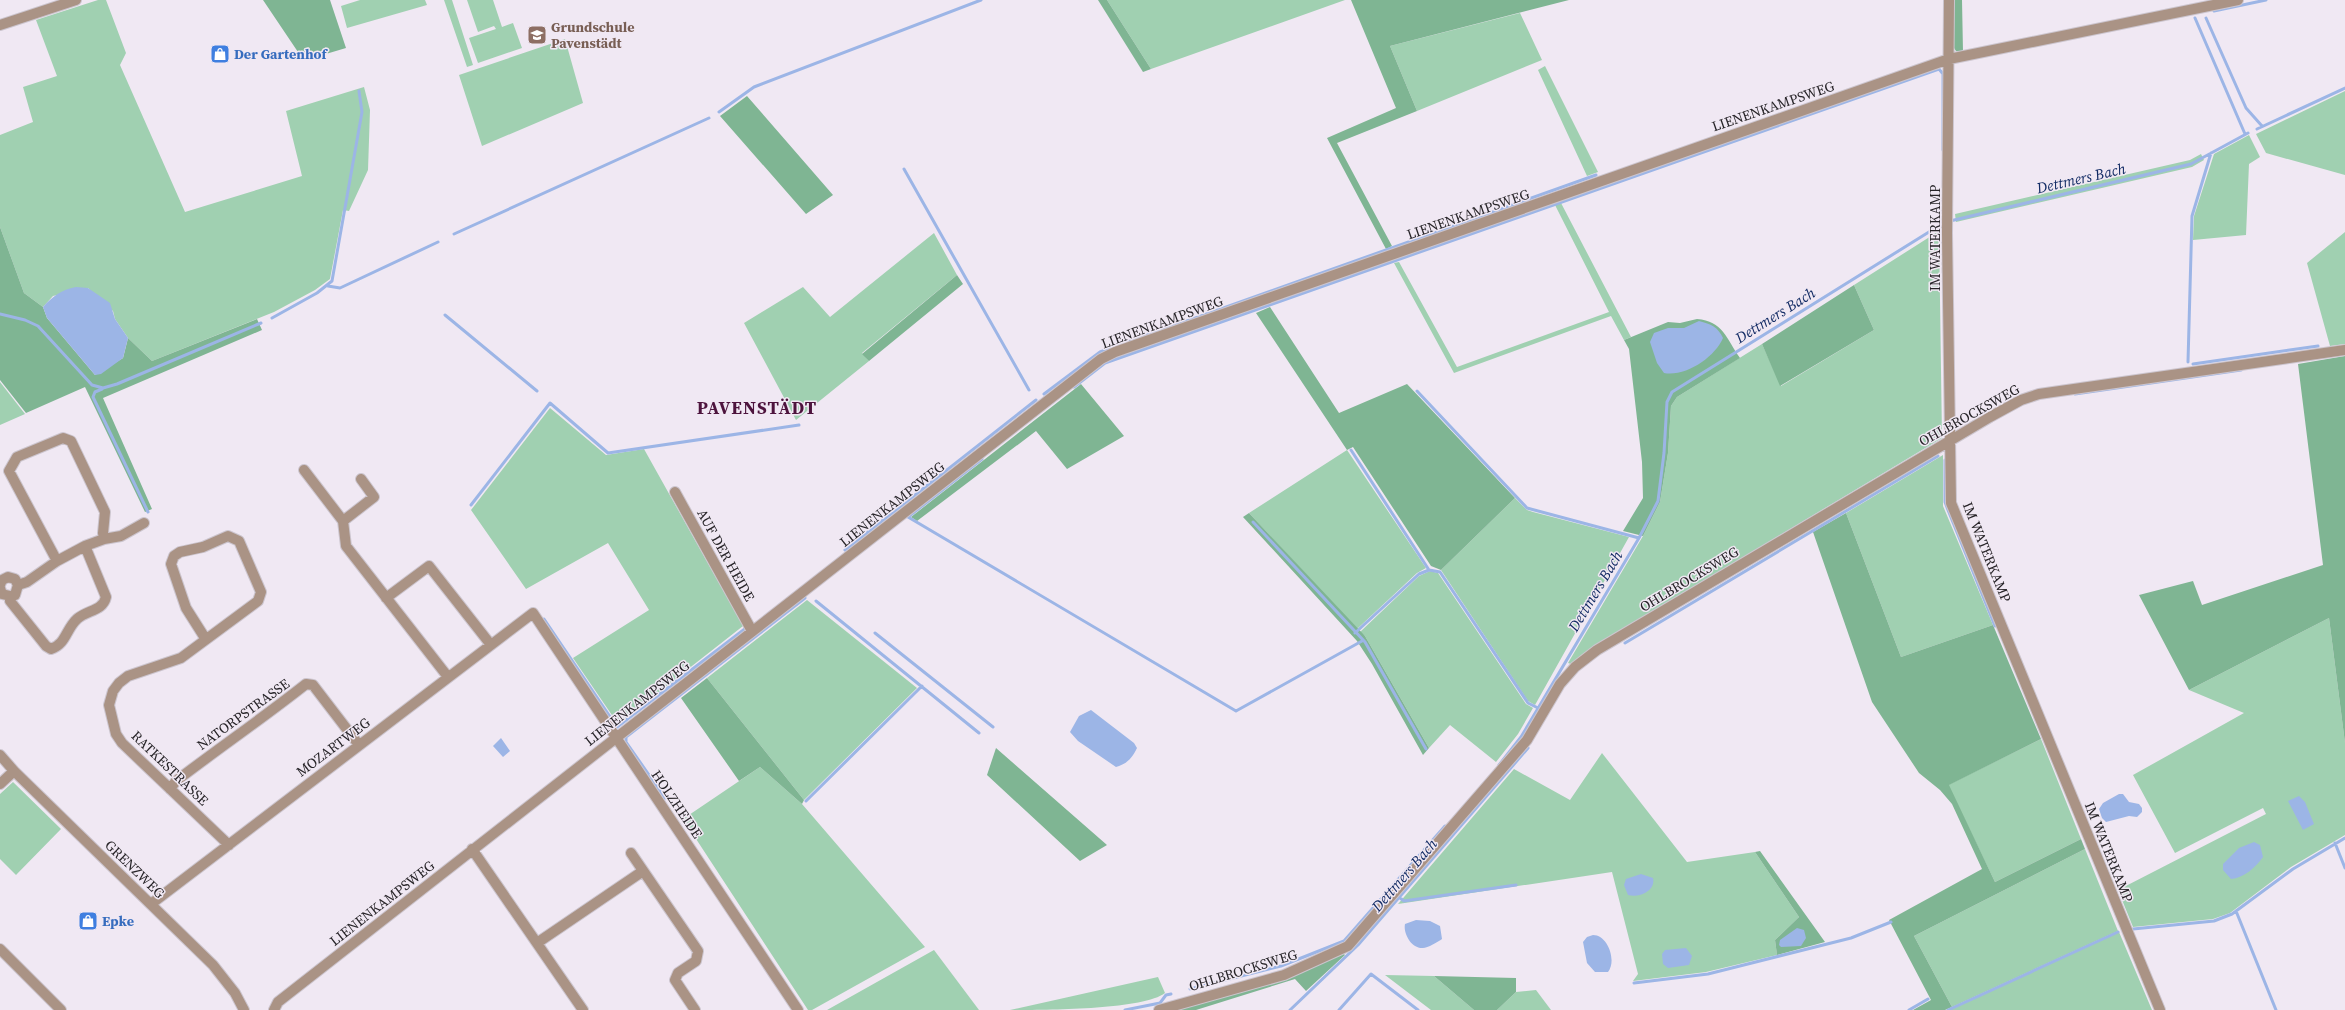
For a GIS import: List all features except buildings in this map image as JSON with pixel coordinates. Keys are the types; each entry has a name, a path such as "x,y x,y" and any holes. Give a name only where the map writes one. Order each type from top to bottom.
{"street":[{"path":"0,25 76,0"},
{"name":"IM WATERKAMP","path":"1949,0 1948,233 1951,504 2160,1010"},
{"name":"LIENENKAMPSWEG","path":"274,1010 278,1002 616,737 1044,403 1101,360 1115,352 1949,59 2238,0"},
{"name":"OHLBROCKSWEG","path":"1159,1010 1284,975 1348,946 1527,740 1560,684 1575,667 1597,650 2021,400 2039,394 2345,350"},
{"path":"57,561 9,471 17,457 63,438 71,441 105,512 103,533 104,539"},
{"path":"304,470 343,521 346,546 448,677"},
{"path":"343,521 374,497 361,479"},
{"name":"AUF DER HEIDE","path":"675,492 752,631"},
{"path":"18,585 27,582 57,561 85,546 104,539 121,536 144,523"},
{"name":"RATKESTRASSE","path":"205,638 186,608 171,564 174,556 180,552 202,547 228,536 234,537 239,541 261,592 258,601 205,638 181,658 128,676 113,690 109,705 116,734 122,742 229,845"},
{"path":"10,596 10,601 46,646 51,649 58,646 78,618 102,606 106,597 85,546"},
{"path":"386,598 429,566 491,645"},
{"path":"0,585 2,580 8,577 14,579 18,585"},
{"path":"0,588 2,594 10,596 15,595 18,585"},
{"name":"MOZARTWEG","path":"151,904 533,613"},
{"name":"HOLZHEIDE","path":"533,613 798,1010"},
{"name":"NATORPSTRASSE","path":"170,788 176,781 227,742 250,728 306,684 313,685 359,745"},
{"name":"GRENZWEG","path":"0,755 14,771 213,965 235,994 244,1010"},
{"path":"0,784 14,771"},
{"path":"472,850 583,1010"},
{"path":"631,853 698,951 696,961 678,972 675,980 695,1010"},
{"path":"536,943 643,871"},
{"path":"0,949 60,1010"}],"green space":[{"path":"98,0 106,0 126,53 120,65 185,212 302,176 286,111 364,87 370,110 368,170 349,211 343,210 330,279 315,290 274,312 152,361 128,338 115,319 113,311 88,288 53,296 43,307 24,293 0,227 0,135 33,122 23,87 57,76 36,20"},
{"path":"263,0 330,0 346,48 309,59 300,55"},
{"path":"360,0 425,0 427,5 347,28 341,6"},
{"path":"444,0 452,0 473,65 467,67"},
{"path":"467,0 493,0 502,27 513,23 522,48 478,63 469,38 496,29 494,26 478,32"},
{"path":"1098,0 1107,0 1151,69 1143,72"},
{"path":"1107,0 1345,0 1151,69"},
{"path":"1351,0 1569,0 1390,46 1417,111 1337,143 1392,246 1386,249 1327,138 1396,108"},
{"path":"1953,0 1962,0 1963,52 1956,51 1954,48"},
{"path":"1520,13 1542,60 1417,111 1390,46"},
{"path":"565,39 583,103 482,146 459,75"},
{"path":"1545,66 1598,172 1587,176 1538,70"},
{"path":"2345,91 2345,175 2266,153 2256,134"},
{"path":"747,96 833,195 806,214 720,116"},
{"path":"2249,135 2260,157 2249,164 2246,235 2193,240 2194,216 2214,154"},
{"path":"2201,154 2204,160 2192,167 1956,222 1955,214 2190,160"},
{"path":"1561,203 1631,337 1624,340 1611,316 1454,373 1394,263 1399,262 1457,367 1609,312 1555,205"},
{"path":"0,227 24,293 43,307 47,318 95,375 123,358 128,338 152,361 257,319 262,330 103,398 152,509 145,512 85,387 26,413 0,380"},
{"path":"1939,231 1942,438 1593,647 1571,664 1568,663 1643,536 1660,502 1668,453 1671,406 1677,397 1762,344 1781,386 1874,330 1854,285"},
{"path":"2345,232 2345,344 2330,346 2307,263"},
{"path":"934,233 957,275 862,353 869,361 796,420 744,323 803,287 830,317"},
{"path":"957,275 963,284 869,361 862,354"},
{"path":"1854,285 1874,330 1780,386 1762,344"},
{"path":"1270,307 1339,413 1407,384 1515,498 1441,570 1431,566 1353,447 1347,450 1256,313"},
{"path":"1697,319 1706,320 1718,327 1727,337 1740,358 1677,397 1671,406 1668,453 1660,502 1643,536 1623,531 1643,498 1642,462 1629,349 1624,340 1668,322 1680,323"},
{"path":"2345,356 2345,743 2329,618 2189,690 2139,595 2193,581 2202,605 2323,565 2298,364"},
{"path":"0,382 25,414 0,425"},
{"path":"1081,384 1124,436 1067,469 1036,431 917,521 911,517"},
{"path":"550,408 606,455 644,449 743,626 618,724 573,658 649,610 608,543 526,589 471,510"},
{"path":"1347,450 1426,568 1417,573 1357,629 1249,513"},
{"path":"1943,455 1943,506 1993,625 1901,657 1846,513"},
{"path":"1515,498 1527,510 1629,537 1535,705 1528,701 1441,570"},
{"path":"1249,513 1365,636 1429,748 1423,755 1372,664 1357,641 1243,517"},
{"path":"1846,513 1901,657 1993,625 2041,739 1949,785 1995,882 2081,839 2085,849 1914,936 1952,1007 1945,1010 1913,1010 1931,1000 1889,920 1982,869 1952,804 1940,790 1919,773 1872,702 1813,532"},
{"path":"1430,571 1438,573 1526,704 1533,708 1518,734 1496,762 1450,725 1429,748 1365,636 1360,632 1419,576"},
{"path":"807,600 917,688 804,800 707,678"},
{"path":"2329,618 2345,743 2345,835 2291,867 2230,913 2213,919 2133,927 2118,890 2266,814 2263,808 2175,853 2133,775 2244,713 2189,690"},
{"path":"707,678 804,800 802,804 760,767 739,781 681,698"},
{"path":"2041,739 2081,839 1995,882 1948,785"},
{"path":"996,748 1107,845 1080,861 987,775"},
{"path":"1602,753 1687,862 1755,852 1799,917 1775,940 1777,955 1706,972 1633,981 1638,974 1612,872 1398,904 1514,769 1570,800"},
{"path":"760,767 802,804 925,947 812,1010 808,1010 683,819"},
{"path":"13,782 61,829 16,875 0,859 0,794"},
{"path":"2085,849 2118,931 1952,1007 1914,936"},
{"path":"1760,851 1825,942 1777,955 1775,940 1799,917 1755,852"},
{"path":"2119,932 2152,1010 1950,1010"},
{"path":"934,950 979,1010 827,1010"},
{"path":"1342,952 1345,955 1306,991 1295,979 1196,1010 1172,1010"},
{"path":"1385,975 1434,976 1474,1010 1431,1010"},
{"path":"1434,976 1516,978 1516,992 1497,1010 1474,1010"},
{"path":"1158,977 1165,993 1153,999 1136,1003 1092,1008 1010,1010"},
{"path":"1536,990 1551,1010 1497,1010 1516,992"}],"water":[{"path":"76,287 88,288 110,303 115,319 128,338 123,358 101,374 95,375 47,318 43,307 58,294"},
{"path":"1699,321 1711,325 1719,331 1723,338 1719,345 1707,358 1690,369 1681,372 1664,373 1657,363 1650,342 1654,333 1668,328 1684,328"},
{"path":"1091,710 1134,743 1137,748 1131,758 1123,764 1116,767 1078,741 1070,732 1079,716"},
{"path":"501,738 510,751 503,757 493,746"},
{"path":"2119,794 2123,794 2129,802 2139,804 2142,808 2142,812 2137,817 2129,816 2106,822 2102,818 2099,809 2103,803"},
{"path":"2299,796 2305,802 2314,824 2303,830 2288,801"},
{"path":"2254,842 2260,845 2263,857 2257,865 2249,871 2240,877 2231,879 2223,870 2223,864 2239,848"},
{"path":"1641,874 1653,878 1652,887 1642,894 1632,896 1628,895 1624,885 1626,879"},
{"path":"1416,920 1430,921 1440,926 1442,939 1424,948 1414,946 1405,932 1405,924"},
{"path":"1797,928 1804,930 1806,938 1801,946 1781,947 1779,945 1780,940"},
{"path":"1593,935 1603,939 1610,949 1612,962 1608,972 1595,972 1587,963 1583,942 1587,937"},
{"path":"1686,948 1692,956 1689,965 1668,968 1663,964 1662,954 1665,950"}],"waterway":[{"path":"719,112 754,87 981,0"},
{"path":"2214,11 2266,0"},
{"path":"2195,18 2245,134"},
{"path":"2206,18 2246,108 2262,126"},
{"path":"1074,387 1105,363 1939,69 1943,74 1943,150"},
{"name":"Dettmers Bach","path":"2257,129 2345,88"},
{"path":"272,318 317,293 332,281 362,112 359,91"},
{"path":"454,234 709,118"},
{"name":"Dettmers Bach","path":"1950,221 2191,164 2248,133"},
{"path":"2188,362 2192,216 2211,153"},
{"path":"904,169 1029,390"},
{"path":"1044,394 1100,352 1596,175"},
{"name":"Dettmers Bach","path":"1499,765 1521,737 1639,538 1658,501 1664,453 1667,402 1672,392 1945,222"},
{"path":"328,286 340,288 438,242"},
{"path":"0,314 25,320 38,326 92,385 103,388 117,384 261,323"},
{"path":"445,315 537,391"},
{"path":"2193,364 2318,346"},
{"path":"2075,394 2241,370"},
{"path":"102,389 95,392 93,397 148,512"},
{"path":"1417,391 1527,508 1639,538"},
{"path":"845,550 1036,400"},
{"path":"471,505 550,403 608,453 799,425"},
{"path":"1351,450 1429,570"},
{"path":"1625,643 1938,456"},
{"path":"982,459 908,517 1236,711 1362,641"},
{"path":"1945,460 1945,502 1995,626"},
{"path":"1253,522 1365,642 1426,749"},
{"path":"1355,633 1419,574 1429,570 1440,572 1528,703 1538,708"},
{"path":"665,798 626,742 626,737 805,598"},
{"path":"816,601 979,733"},
{"path":"544,619 617,727 746,628 745,626"},
{"path":"875,633 993,727"},
{"path":"806,801 922,686"},
{"name":"Dettmers Bach","path":"1290,1010 1358,945 1528,748"},
{"path":"1190,989 1281,966 1344,941 1445,826"},
{"path":"2133,929 2214,921 2232,914 2293,869 2345,838"},
{"path":"2335,843 2345,868"},
{"path":"1400,898 1404,901 1516,885"},
{"path":"2236,911 2276,1010"},
{"path":"1634,983 1708,974 1851,938 1891,922"},
{"path":"1948,1010 2118,932"},
{"path":"1339,1010 1371,974 1418,1010"},
{"path":"1125,1010 1160,1003 1166,995 1171,994"},
{"path":"1909,1010 1928,999"}],"place":[{"name":"Grundschule Pavenstädt","path":"537,35"},
{"name":"Der Gartenhof","path":"220,54"},
{"name":"Epke","path":"88,921"}],"district":[{"name":"PAVENSTÄDT","path":"757,407"}]}
